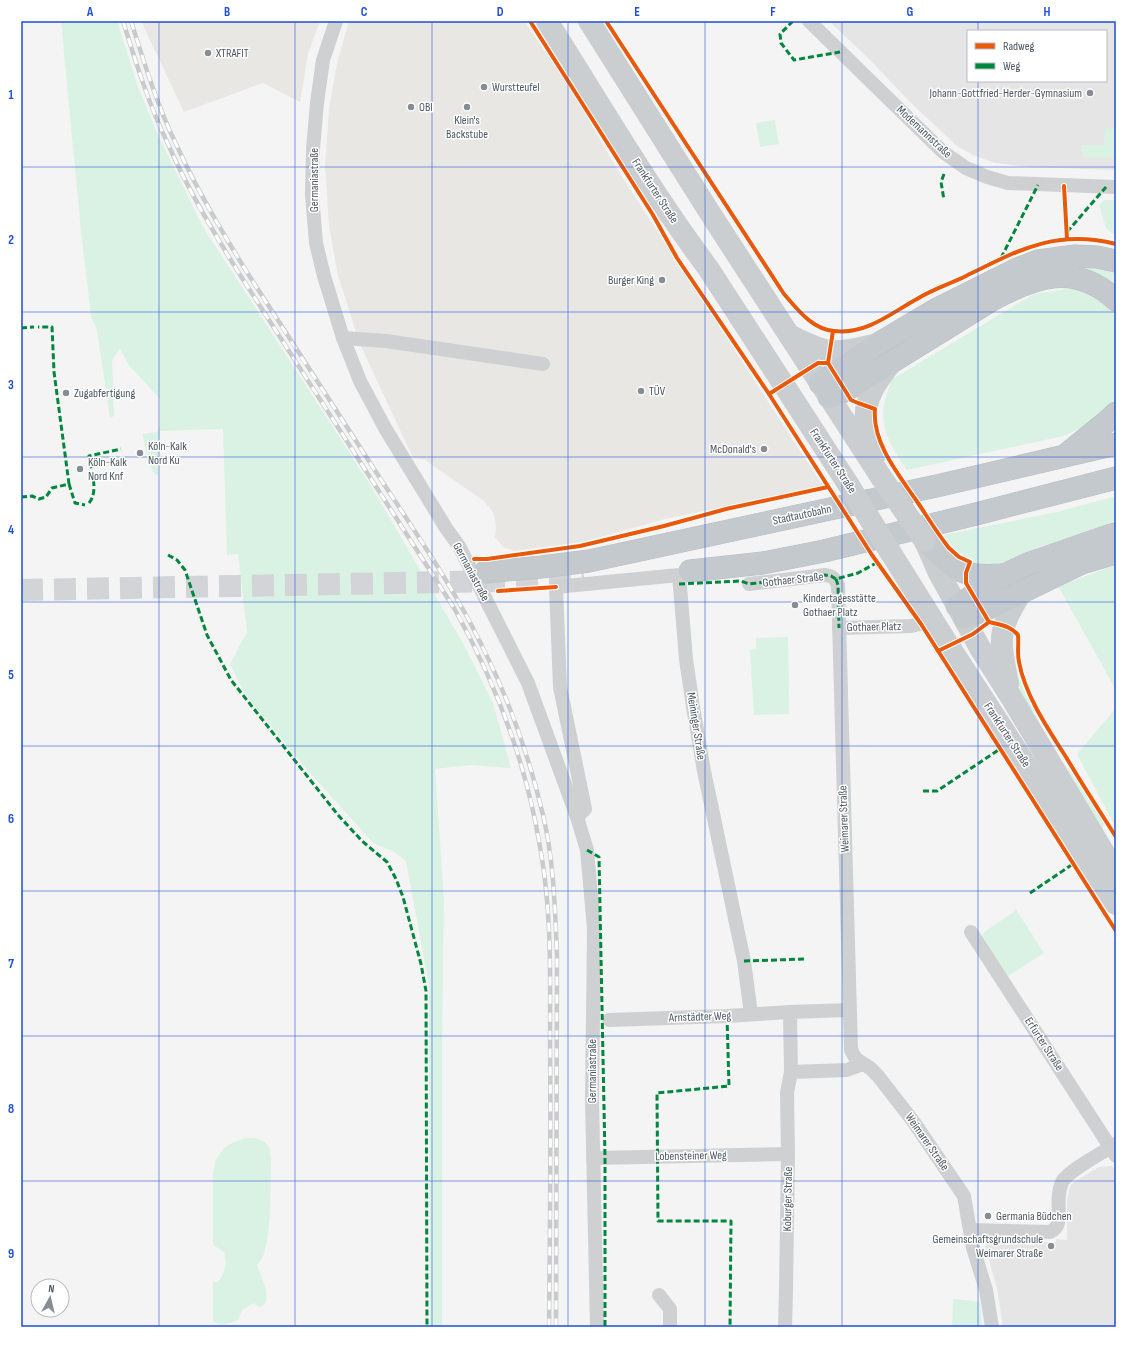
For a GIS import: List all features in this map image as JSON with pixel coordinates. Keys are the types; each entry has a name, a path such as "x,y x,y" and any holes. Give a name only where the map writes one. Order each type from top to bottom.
{"highway":[{"path":"820,392 878,344 937,309 1006,273 1027,264 1049,259 1075,256 1097,257 1116,261"},
{"path":"820,392 840,394 992,300 1012,289 1032,281 1056,276 1081,280 1098,286 1116,300"},
{"path":"1062,457 1116,413"},
{"name":"Stadtautobahn","path":"485,572 589,561 933,487 1116,444"},
{"path":"690,571 763,563 824,551 1049,496 1116,478"},
{"path":"960,612 1004,575 1030,562 1116,534"},
{"path":"925,541 940,555 966,573 977,575 1004,575"},
{"path":"960,612 984,611 1082,563 1116,553"}],"main road":[{"name":"Frankfurter Straße","path":"547,21 680,228 784,384 1116,904"},
{"name":"Frankfurter Straße","path":"589,21 789,335 820,392 852,432 925,541 939,573 980,648 1011,697 1116,874"},
{"path":"789,335 829,351 848,350 878,344"},
{"path":"879,473 866,423 867,406 873,386 891,363"},
{"path":"784,384 820,392 809,406 810,425"},
{"path":"824,448 826,435 831,428 852,432"},
{"path":"1011,697 1003,656 1001,636 1010,611 1021,593"},
{"path":"934,621 950,621 960,612"}],"street":[{"name":"Germaniastraße","path":"336,21 323,60 313,149 312,195 316,243 324,276 343,338 364,388 385,428 458,546 528,683 577,817 587,850 594,929 592,1021 593,1158 597,1327"},
{"name":"Modemannstraße","path":"809,21 943,152 966,168 987,177 1008,183 1116,187"},
{"path":"343,338 386,341 544,364"},
{"name":"Meininger Straße","path":"577,817 585,809 560,687 556,587 679,575 686,659 693,707 704,771 744,960 751,1014"},
{"name":"Gothaer Straße","path":"749,584 825,575 836,579"},
{"name":"Gothaer Platz","path":"836,579 838,585 839,628 911,626 934,621"},
{"name":"Weimarer Straße","path":"839,628 851,1050 856,1059 870,1068 878,1076 913,1122 964,1196 973,1248 986,1290 992,1327"},
{"name":"Erfurter Straße","path":"971,932 1114,1149"},
{"name":"Arnstädter Weg","path":"610,1020 849,1010"},
{"name":"Koburger Straße","path":"785,1327 788,1154 787,1093 791,1072 790,1012"},
{"path":"791,1072 847,1070 863,1064"},
{"path":"971,1230 1050,1232 1055,1229 1058,1224 1058,1196 1063,1181 1094,1158 1114,1149"},
{"name":"Lobensteiner Weg","path":"593,1158 788,1154"},
{"path":"659,1296 670,1310 670,1327"}],"shaded area":[{"path":"141,21 320,21 308,54 300,102 263,83 184,112"},
{"path":"349,21 524,21 573,92 617,169 823,486 665,519 582,542 514,551 503,547 495,537 496,528 493,512 484,501 425,460 413,458 359,342 337,272 329,225 325,166 329,109 337,63"},
{"path":"829,21 1116,21 1116,170 1030,167 995,163 973,155 957,146 911,103 868,58"},
{"name":"Gemeinschaftsgrundschule Weimarer Straße","path":"1112,1166 1116,1172 1116,1327 1003,1327 997,1288 985,1246 989,1243 1036,1244 1036,1242 1056,1242 1056,1239 1067,1240 1067,1200 1070,1186 1099,1167"}],"green space":[{"path":"61,21 117,21 138,87 159,137 203,227 371,486 464,645 493,703 511,768 470,765 435,769 444,900 442,1044 442,1327 430,1327 429,986 406,861 393,851 374,844 304,766 245,694 230,664 247,632 238,554 227,555 223,429 160,431 158,476 152,471 142,434 157,432 160,425 160,399 129,365 120,349 112,360 114,416 110,418 97,330 91,316 81,231"},
{"path":"775,120 779,144 760,147 756,123"},
{"path":"1105,128 1116,129 1116,158 1082,157 1082,145 1104,145"},
{"path":"1104,200 1116,200 1116,236 1106,228 1099,205"},
{"path":"1062,265 1116,268 1116,289"},
{"path":"1079,287 1095,294 1105,301 1116,314 1116,398 1107,410 1090,424 1063,436 907,470 889,439 884,422 884,404 891,380 1034,294"},
{"path":"1116,496 1116,527 1042,546 989,568 972,568 973,559 957,550 950,544 944,535 1057,512"},
{"path":"1116,565 1116,690 1058,586"},
{"path":"1011,635 1013,639 1014,659 1018,675 1034,711 1032,712 1017,685"},
{"path":"788,637 789,714 754,715 750,650 756,649 756,638"},
{"path":"1116,708 1116,828 1077,754"},
{"path":"1068,768 1104,824 1100,836 1067,772"},
{"path":"1015,908 1044,953 1007,977 982,935 1015,911"},
{"path":"245,1138 255,1138 265,1142 270,1149 270,1215 267,1241 263,1257 257,1265 266,1289 266,1300 264,1304 259,1307 254,1303 242,1310 238,1320 228,1324 219,1324 213,1321 213,1282 218,1282 223,1274 226,1264 224,1252 213,1245 213,1172 216,1159 224,1148"},
{"path":"953,1299 980,1302 982,1327 952,1327"}],"tunnel":[{"path":"21,590 555,580 584,578"}],"railway":[{"path":"123,21 138,68 161,129 194,197 244,281 454,608 496,694 518,754 534,815 547,895 550,969 549,1327"},
{"path":"131,21 151,83 169,129 202,195 250,277 419,537 458,601 470,622 501,686 525,749 547,832 555,903 557,955 556,1327"}],"marked path":[{"path":"793,21 780,34 781,43 794,60 840,52"},
{"path":"944,174 941,182 944,200"},
{"path":"1001,258 1038,185"},
{"path":"1067,232 1106,187"},
{"path":"21,328 34,327"},
{"path":"21,497 32,496 39,499 46,497 52,488 69,484 54,372 52,327 38,327"},
{"path":"89,503 94,493 93,474 89,456 121,449"},
{"path":"69,484 75,503 85,505"},
{"path":"168,555 177,560 185,570 207,635 231,680 338,815 362,841 387,862 403,897 421,964 426,991 427,1327"},
{"path":"679,584 741,581 749,584 825,575 836,579 858,573 878,562"},
{"path":"836,579 838,585 839,628"},
{"path":"923,791 937,791 1000,749"},
{"path":"587,850 599,857 605,1157 605,1327"},
{"path":"1030,893 1073,864"},
{"path":"744,961 806,959"},
{"path":"727,1016 729,1086 657,1093 658,1221 731,1221 730,1327"}],"cycle path":[{"path":"530,21 653,215 677,258 769,394 872,555 921,624 1116,931"},
{"path":"606,21 784,294 806,318 819,327 834,331 846,331 857,330 878,322 929,292 1020,250 1056,241 1075,239 1094,240 1116,244"},
{"path":"1064,186 1067,239"},
{"path":"833,331 828,363 851,400 875,409 875,421 878,433 882,445 894,468 949,548 959,557 970,562 966,573 966,583 989,622 1009,628 1018,635 1019,662 1026,687 1052,735 1116,837"},
{"path":"769,394 818,363 828,363"},
{"path":"474,559 487,559 580,546 664,526 726,509 828,487"},
{"path":"498,591 556,587"},
{"path":"938,651 973,634 989,622"}],"place":[{"name":"XTRAFIT","path":"208,53"},
{"name":"Wurstteufel","path":"484,87"},
{"name":"Johann-Gottfried-Herder-Gymnasium","path":"1090,93"},
{"name":"OBI","path":"411,107"},
{"name":"Klein's Backstube","path":"467,107"},
{"name":"Burger King","path":"662,280"},
{"name":"TÜV","path":"641,391"},
{"name":"Zugabfertigung","path":"66,393"},
{"name":"McDonald's","path":"764,449"},
{"name":"Köln-Kalk Nord Ku","path":"140,453"},
{"name":"Köln-Kalk Nord Knf","path":"80,469"},
{"name":"Kindertagesstätte Gothaer Platz","path":"795,605"},
{"name":"Germania Büdchen","path":"988,1216"},
{"name":"Gemeinschaftsgrundschule Weimarer Straße","path":"1051,1246"}]}
